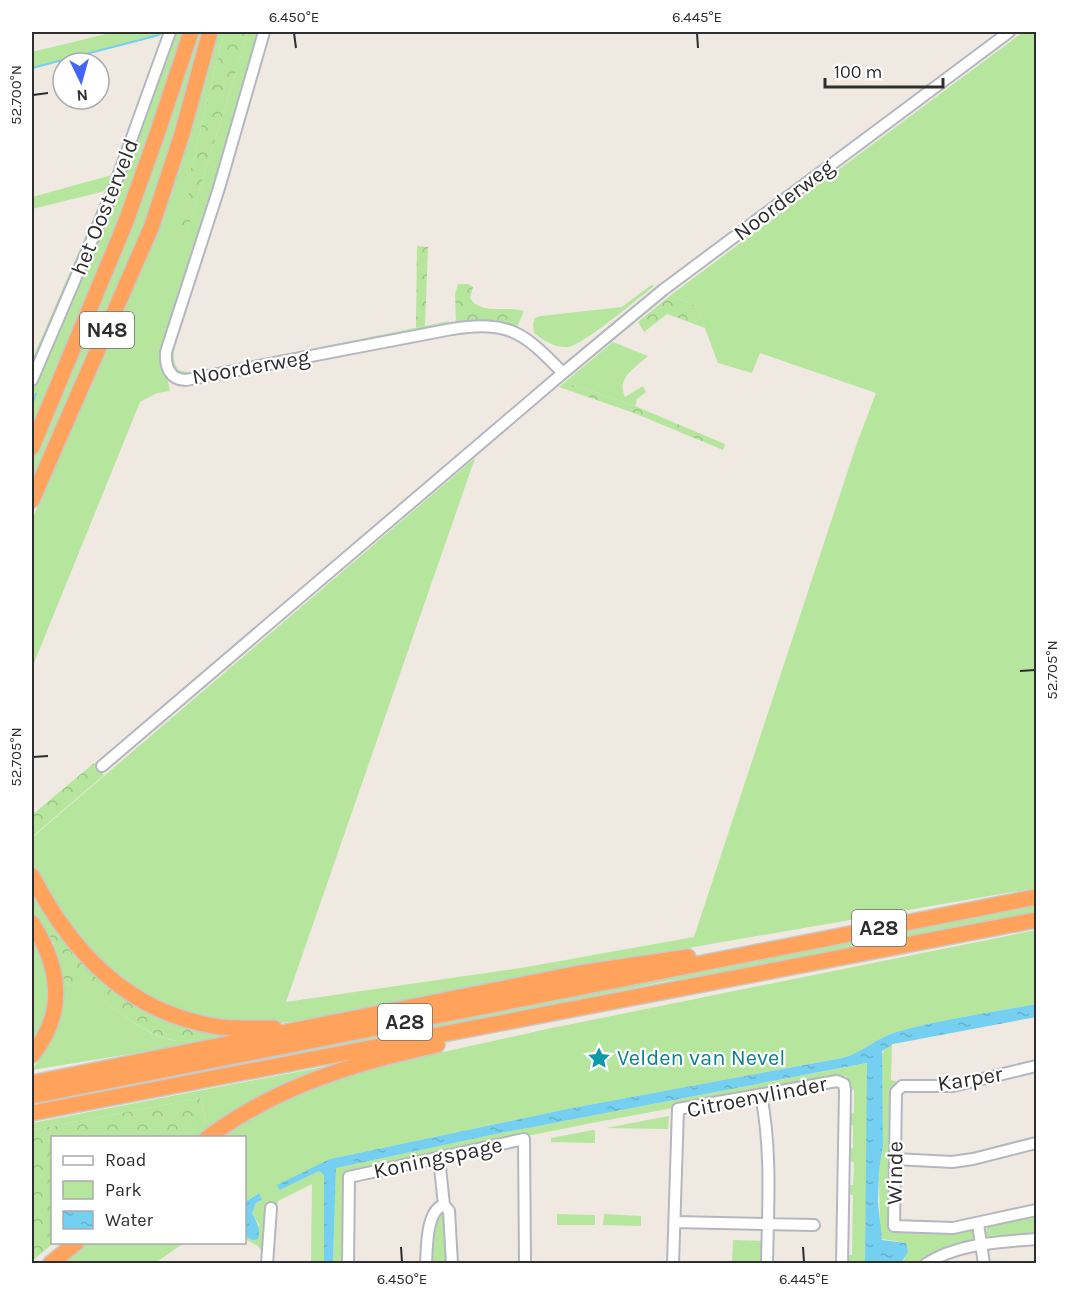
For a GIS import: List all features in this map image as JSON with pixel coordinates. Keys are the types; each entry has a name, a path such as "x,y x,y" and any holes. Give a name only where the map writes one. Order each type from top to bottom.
{"highway":[{"name":"N48","path":"32,447 124,224 156,137 190,32"},
{"name":"N48","path":"32,500 151,228 182,134 210,32"},
{"name":"A28","path":"32,876 62,926 86,957 124,990 144,1002 193,1022 221,1027 310,1028"},
{"name":"A28","path":"32,1096 1036,897"},
{"name":"A28","path":"32,1113 1036,920"},
{"path":"32,923 50,956 55,977 52,1020 32,1055"},
{"name":"A28","path":"32,1083 580,973 661,960 778,948"},
{"name":"A28","path":"209,1136 252,1108 315,1078 553,1013"},
{"path":"50,1263 74,1244"}],"street":[{"name":"het Oosterveld","path":"32,380 112,193 170,32"},
{"name":"Noorderweg","path":"264,32 219,188 166,352 166,363 171,374 178,379 186,380 452,329 489,326 510,330 527,339 563,373"},
{"name":"Noorderweg","path":"102,766 663,290 1010,32"},
{"name":"Karper","path":"902,1086 953,1086 1036,1066"},
{"name":"Citroenvlinder","path":"673,1263 678,1109 837,1081 844,1084 842,1263"},
{"name":"Winde","path":"902,1086 896,1092 894,1226 952,1228 1036,1210"},
{"path":"761,1095 768,1146 767,1263"},
{"name":"Koningspage","path":"348,1263 349,1177 525,1139 525,1263"},
{"path":"895,1159 952,1161 973,1159 1036,1143"},
{"path":"439,1158 444,1205 449,1210 452,1263"},
{"path":"426,1263 430,1224 436,1209 444,1205"},
{"path":"267,1263 272,1208"},
{"path":"675,1222 814,1225"},
{"path":"978,1224 984,1263"},
{"path":"926,1263 981,1244 1036,1239"}],"green space":[{"path":"114,32 168,32 146,98 32,375 32,360 105,191 32,209 32,197 112,175 133,123 162,35 99,51 51,51 51,63 32,68 32,52"},
{"path":"173,32 188,32 100,275 32,428 32,386 66,308"},
{"path":"194,32 207,32 148,223 32,492 32,458 58,397"},
{"path":"213,32 224,32 189,177 193,183 177,233 186,234 248,32 262,32 163,358 170,391 157,393 140,402 32,668 32,520 83,399"},
{"path":"224,32 248,32 186,234 180,237 177,233 192,183 189,177"},
{"path":"266,32 270,32 243,120 225,190 178,335 174,357 178,370 192,373 449,321 449,324 183,376 172,370 168,360"},
{"path":"1023,32 1036,32 1036,888 705,945 297,1021 251,1027 191,1016 141,994 105,968 62,914 39,876 32,862 32,831 34,836 475,458 286,1002 521,968 694,937 856,446 876,393 760,353 752,373 718,363 697,307 671,295"},
{"path":"417,246 428,247 425,326 416,328"},
{"path":"458,284 468,284 473,287 470,298 481,307 524,311 517,327 479,320 456,321 455,294"},
{"path":"651,285 654,286 611,320 586,338 568,347 554,345 534,333 535,318 622,307"},
{"path":"671,295 697,307 705,328 667,314 644,332 638,322"},
{"path":"613,342 648,356 628,374 623,384 625,397 643,386 646,392 637,399 635,406 565,382"},
{"path":"565,382 635,406 725,444 723,450 634,413 559,387"},
{"path":"94,763 104,775 33,836 32,815"},
{"path":"32,889 48,917 67,943 87,966 110,986 135,1004 163,1018 193,1029 225,1036 184,1041 166,1039 127,1018 81,982 63,986 54,946 45,928 32,913"},
{"path":"1036,902 1036,913 706,976 667,981 430,1030 32,1105 32,1101"},
{"path":"1036,930 1036,1004 913,1027 882,1038 842,1058 572,1108 330,1159 280,1190 319,1171 324,1175 324,1263 311,1263 312,1184 278,1201 277,1207 270,1207 265,1257 258,1246 246,1240 246,1237 252,1240 259,1225 252,1213 256,1203 262,1200 258,1193 246,1201 246,1136 224,1136 283,1101 329,1081 389,1064 547,1029"},
{"path":"32,934 45,961 50,1004 32,1051"},
{"path":"81,982 127,1018 165,1039 184,1041 220,1036 234,1037 32,1070 45,1051 59,1021 63,986"},
{"path":"892,1044 891,1080 898,1082 892,1092 891,1228 967,1229 972,1230 975,1239 971,1244 930,1255 919,1263 901,1263 905,1258 906,1243 882,1239 880,1232 879,1171 883,1146 881,1056 885,1048"},
{"path":"364,1059 203,1136 184,1136 206,1121 200,1098 32,1130 32,1123"},
{"path":"868,1063 865,1263 846,1263 846,1255 852,1255 853,1195 847,1194 847,1185 853,1185 854,1162 847,1161 847,1149 853,1148 853,1125 848,1125 848,1113 854,1113 854,1090 848,1089 847,1076 597,1122 347,1172 345,1263 333,1264 336,1168 491,1135"},
{"path":"200,1098 206,1121 184,1136 51,1136 53,1244 32,1261 32,1130"},
{"path":"669,1116 668,1129 606,1128"},
{"path":"595,1131 595,1143 551,1142 551,1138"},
{"path":"443,1209 449,1263 429,1264 430,1244 437,1212"},
{"path":"557,1214 595,1215 595,1225 557,1225"},
{"path":"604,1214 641,1216 641,1226 603,1225"},
{"path":"1036,1214 1036,1236 989,1240 986,1234 987,1226"},
{"path":"733,1240 764,1241 764,1263 732,1264"},
{"path":"85,1244 183,1244 155,1263 59,1264"}],"water":[{"path":"1036,1004 1036,1017 893,1044 882,1051 883,1146 879,1171 878,1203 882,1240 906,1243 908,1252 901,1263 865,1263 867,1063 491,1135 336,1168 333,1263 324,1263 324,1175 319,1171 280,1190 277,1185 330,1159 572,1108 842,1058 882,1038 913,1027"},
{"path":"259,1193 262,1200 256,1203 252,1213 258,1226 258,1239 252,1240 246,1237 246,1201"}],"waterway":[{"path":"32,68 159,35"},
{"path":"32,404 36,394"}],"place":[{"name":"Velden van Nevel","path":"599,1058"}]}
